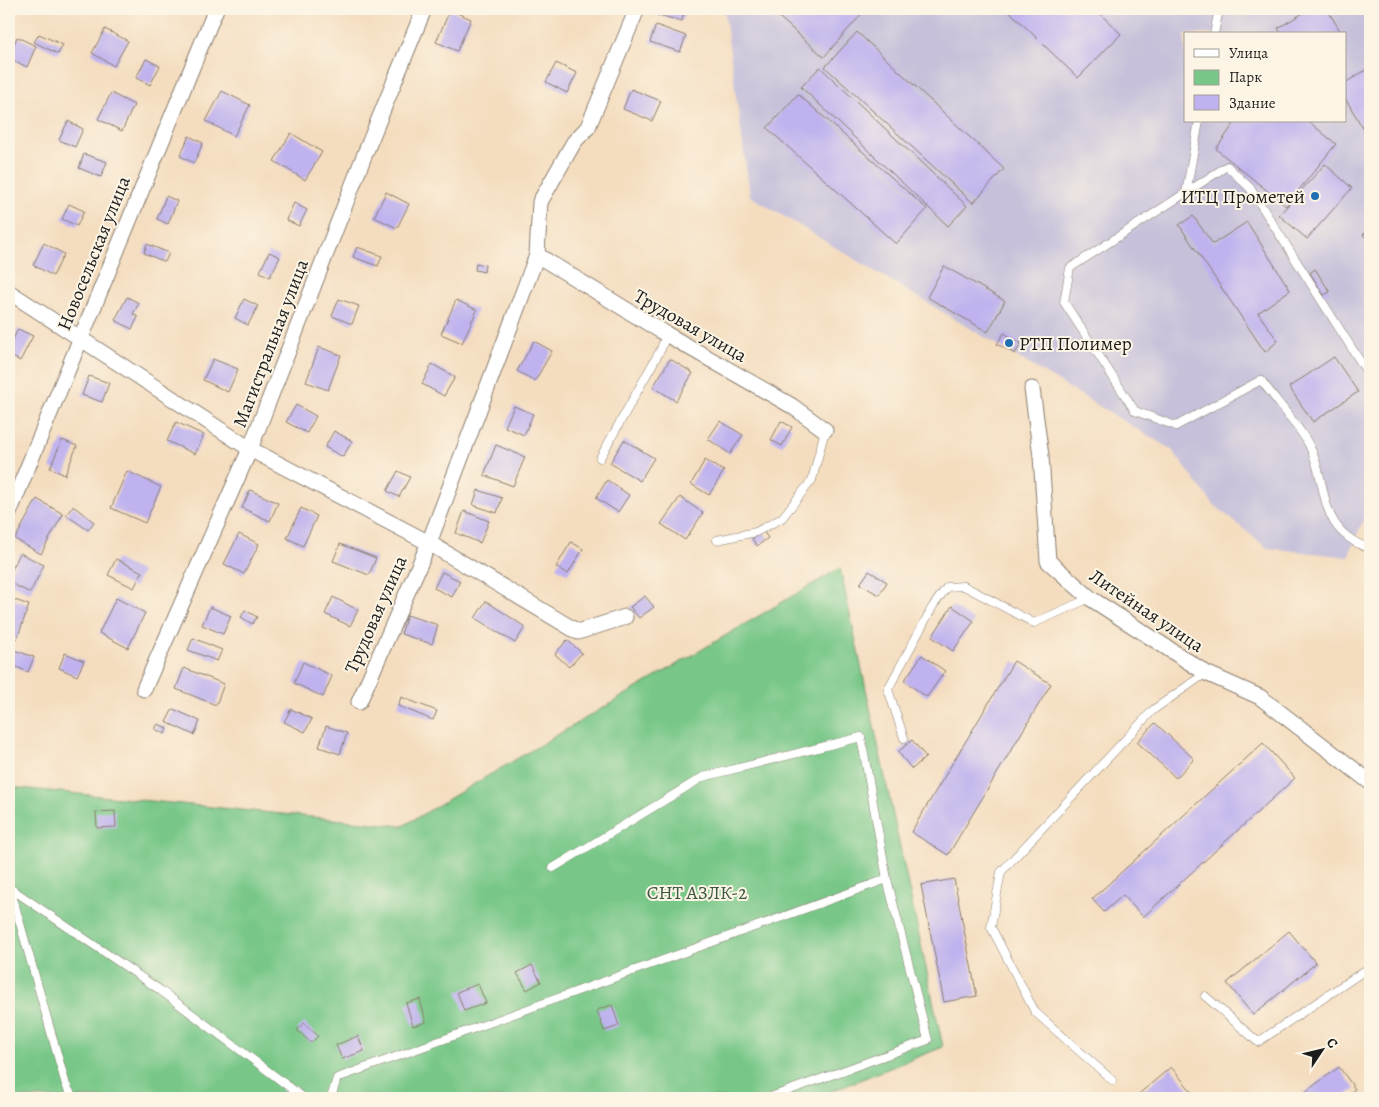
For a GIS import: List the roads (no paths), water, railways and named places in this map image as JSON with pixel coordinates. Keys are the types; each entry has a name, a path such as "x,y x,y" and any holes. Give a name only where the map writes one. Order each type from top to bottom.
{"street":[{"name":"Новосельская улица","path":"9,513 216,9"},
{"name":"Магистральная улица","path":"144,689 250,449 360,165 424,9"},
{"name":"Трудовая улица","path":"359,702 428,543 537,255 540,202 574,142 588,127 637,9"},
{"name":"Трудовая улица","path":"537,255 666,334 792,406 825,430"},
{"path":"9,292 250,449 428,543"},
{"name":"Литейная улица","path":"1032,389 1041,456 1048,561 1090,598 1206,673 1260,697 1370,782"},
{"name":"Трудовая улица","path":"428,543 578,632 625,617"}],"lane":[{"path":"1214,32 1218,9"},
{"path":"1186,193 1199,122"},
{"path":"1365,369 1250,188 1227,166 1070,268 1064,302 1135,411 1176,426 1261,380 1309,445 1332,520 1354,543 1370,549"},
{"path":"600,458 661,349 666,334"},
{"path":"717,540 756,532 782,518 812,480 825,430"},
{"path":"904,738 888,690 933,606 947,587 964,586 1034,623 1090,598"},
{"path":"1112,1080 1034,1012 991,926 1001,872 1153,710 1206,673"},
{"path":"553,868 703,777 862,737 887,879 928,1040 768,1098"},
{"path":"331,1098 337,1078 887,879"},
{"path":"10,887 66,1085 73,1098"},
{"path":"10,887 160,990 304,1098"},
{"path":"1205,996 1258,1042 1370,967"}],"place":[{"name":"ИТЦ Прометей","path":"1315,196"},
{"name":"РТП Полимер","path":"1009,343"}],"park label":[{"name":"СНТ АЗЛК-2","path":"697,892"}]}
